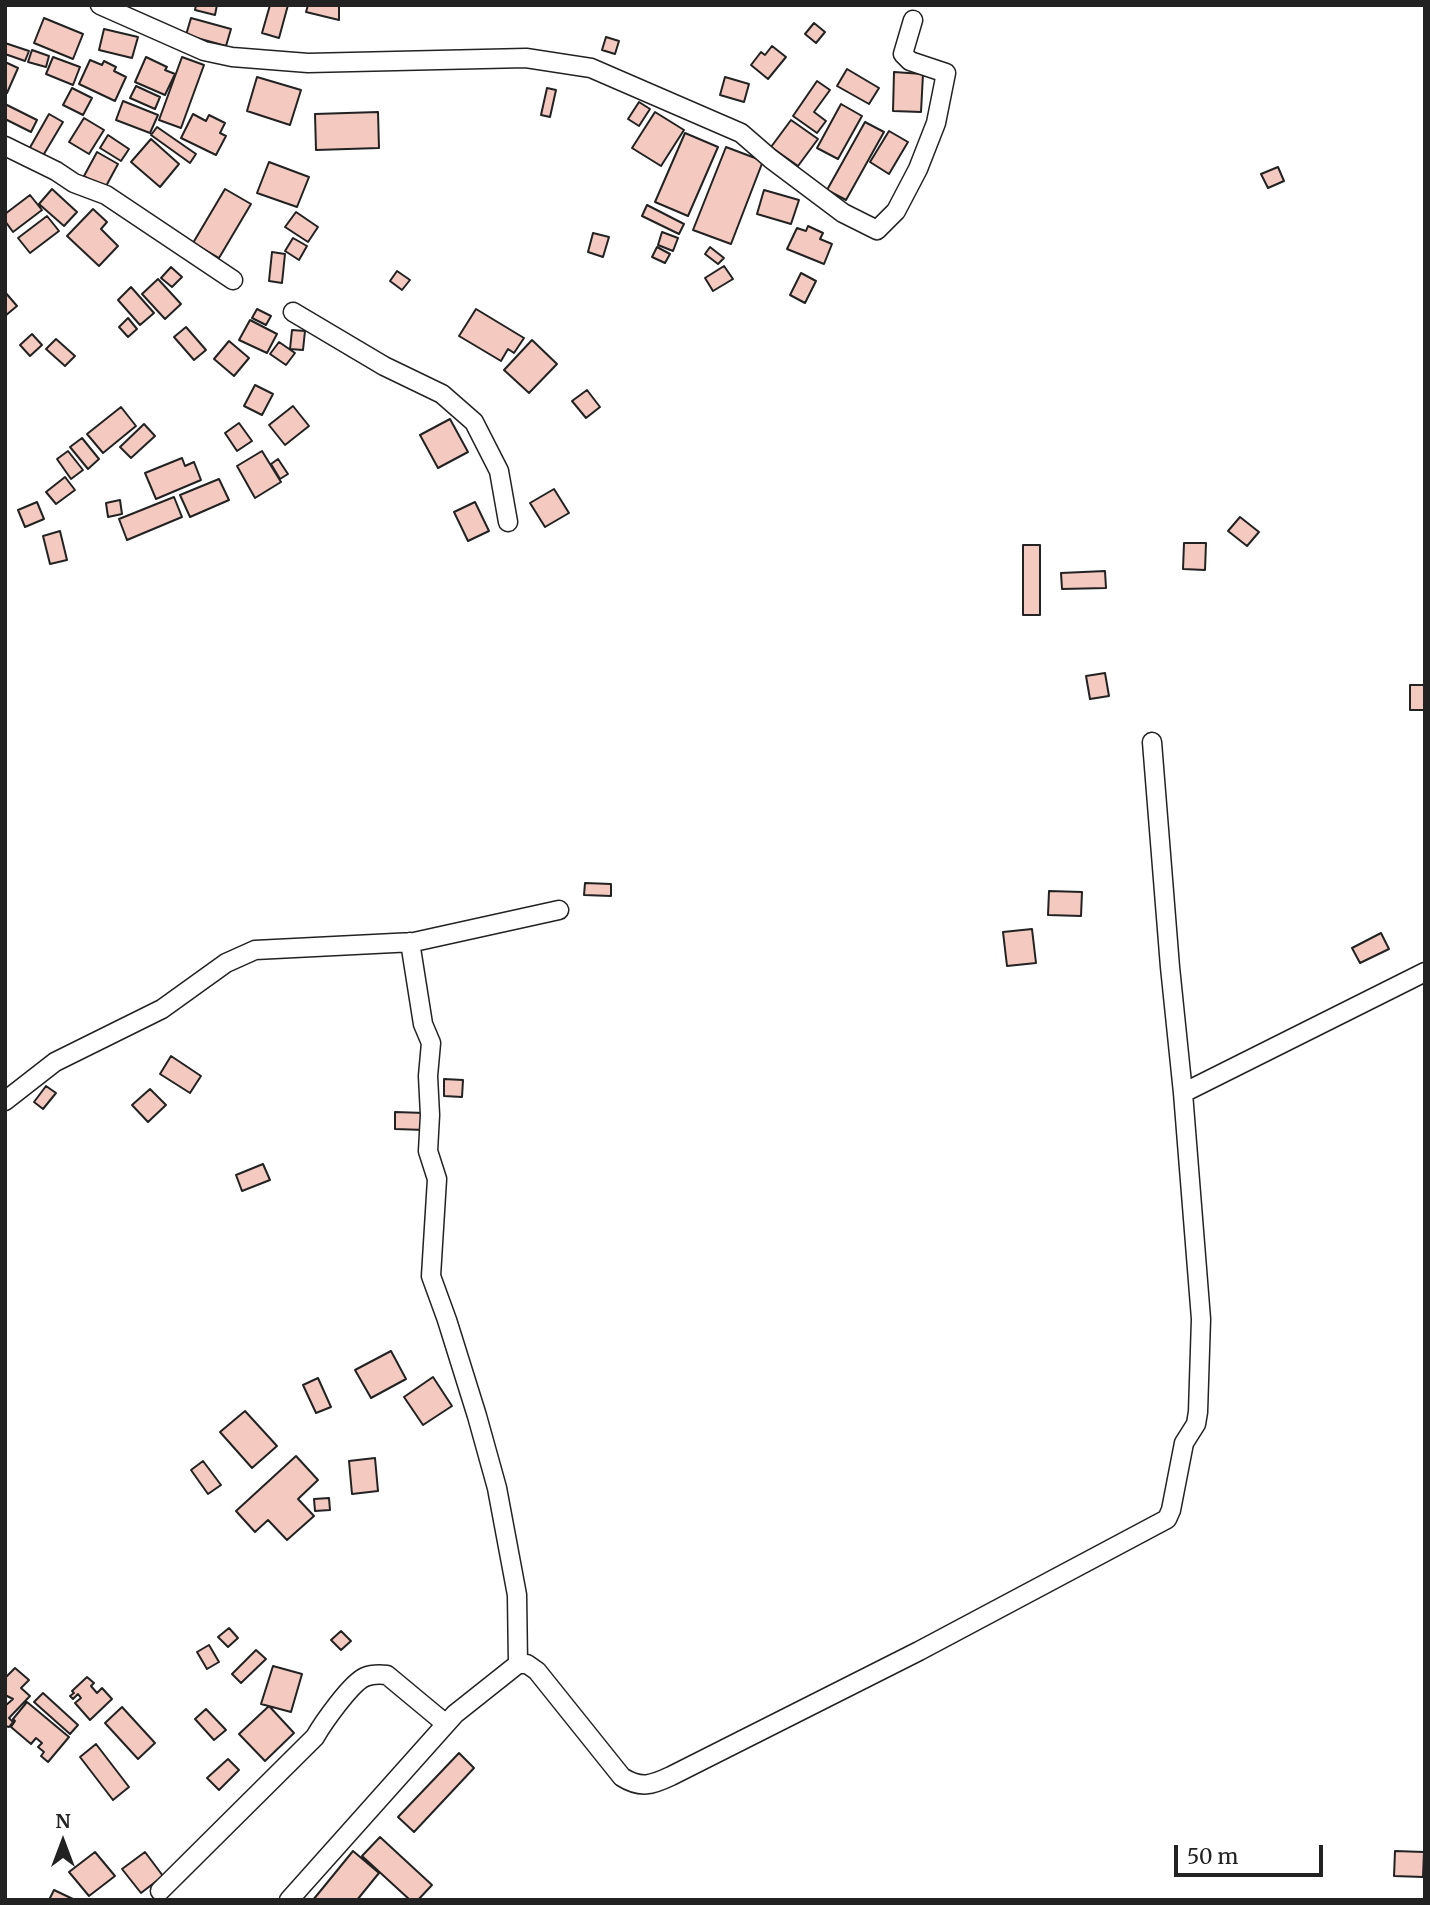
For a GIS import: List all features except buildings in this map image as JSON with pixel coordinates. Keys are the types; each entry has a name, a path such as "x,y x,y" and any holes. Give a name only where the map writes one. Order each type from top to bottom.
{"street":[{"path":"100,5 204,51 232,57 308,63 526,58 591,68 741,133 843,213 877,230 896,211 918,169 936,123 946,73 910,61 903,54 913,20"},
{"path":"5,146 74,183 106,195 233,280"},
{"path":"293,312 384,366 442,394 474,422 499,471 508,522"},
{"path":"289,1900 455,1714 518,1664 527,1664 537,1671 622,1777 634,1784 645,1785 671,1776 919,1651 1167,1519 1184,1443 1196,1424 1201,1319 1152,742"},
{"path":"5,1101 55,1062 162,1009 226,963 255,950 410,942 559,910"},
{"path":"410,942 423,1024 430,1042 428,1151 437,1180 430,1276 474,1404 497,1488 517,1595 518,1664"},
{"path":"1183,1093 1425,972"},
{"path":"160,1891 315,1737 329,1714 362,1678 375,1674 387,1675 446,1724"}]}
